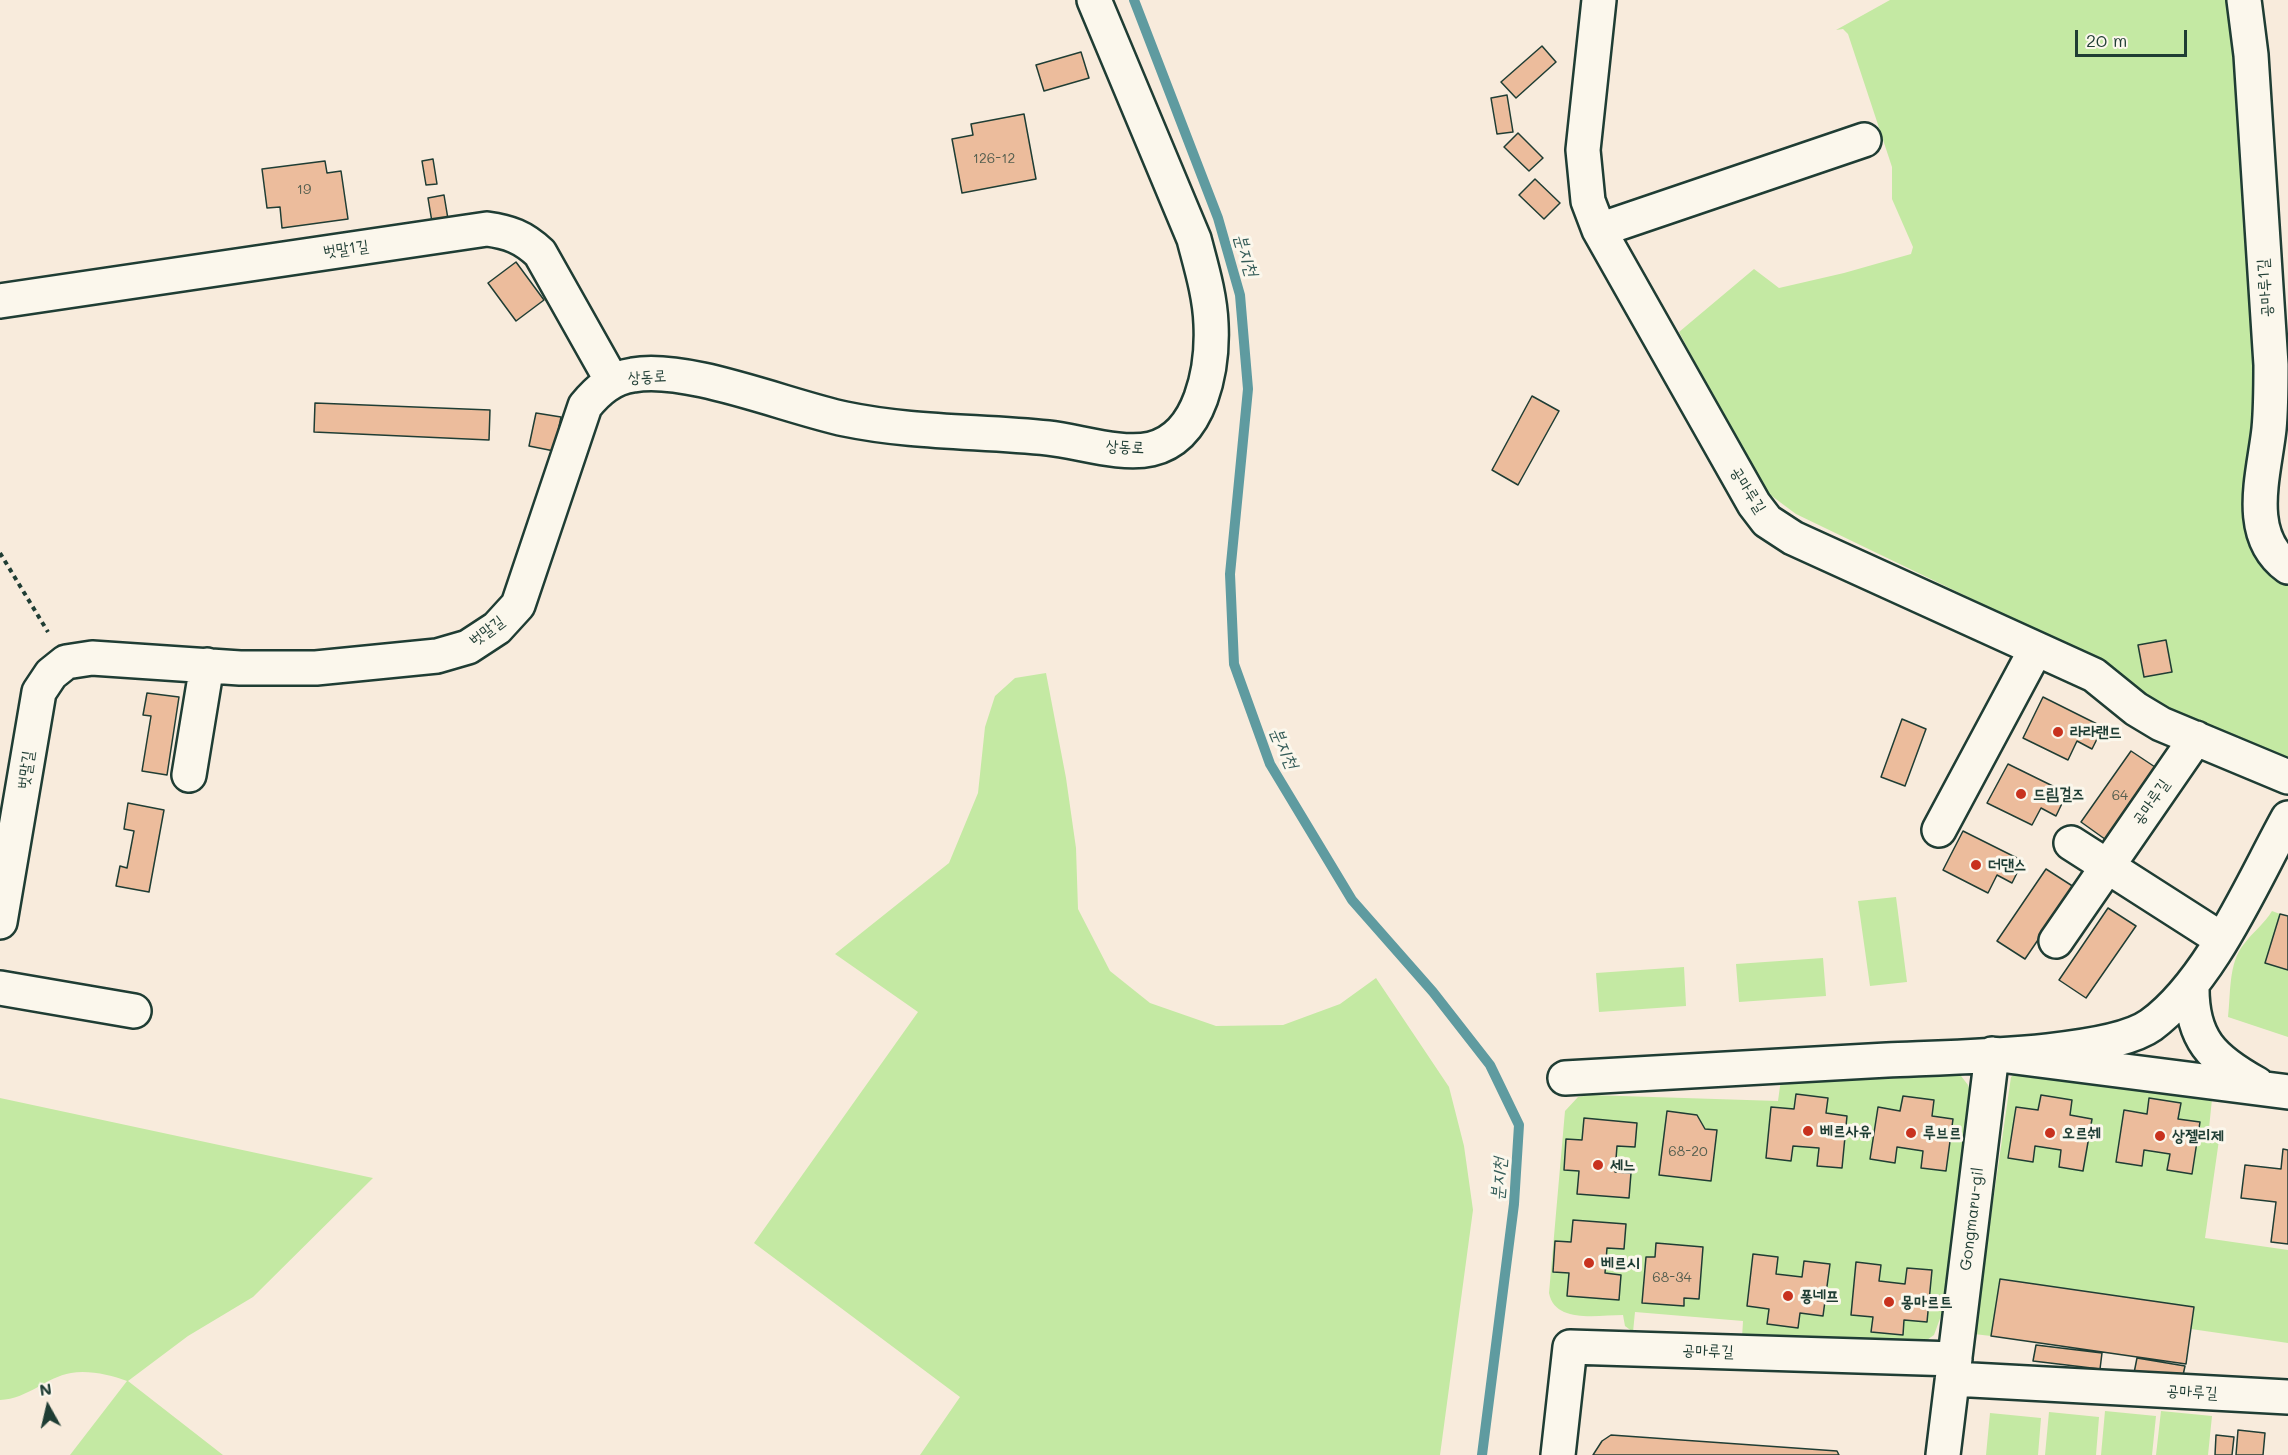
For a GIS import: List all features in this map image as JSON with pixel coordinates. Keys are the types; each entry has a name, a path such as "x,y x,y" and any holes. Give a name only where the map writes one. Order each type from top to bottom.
{"street":[{"name":"상동로","path":"612,381 633,375 662,374 844,419 905,429 1048,438 1125,450 1151,449 1171,440 1196,409 1205,387 1211,323 1205,280 1194,239 1094,0"},
{"name":"공마루길","path":"1599,0 1583,150 1588,201 1599,230 1754,504 1767,521 1793,538 2094,675 2136,709 2161,724 2288,777"},
{"name":"공마루1길","path":"2244,0 2251,55 2271,365 2271,397 2260,517 2271,550 2288,567"},
{"path":"1599,230 1864,140"},
{"name":"벗말1길","path":"0,301 487,229 509,232 526,240 540,253 612,381"},
{"name":"벗말길","path":"0,922 39,692 51,674 66,662 92,658 207,665 316,668 437,656 468,647 496,628 518,605 585,406 596,392 612,381"},
{"path":"1939,830 2036,649"},
{"path":"189,775 207,665"},
{"name":"공마루길","path":"2056,941 2196,738"},
{"path":"1565,1078 1992,1054 2071,1048 2118,1039 2149,1027 2172,1008 2192,986 2221,939 2288,818"},
{"path":"2072,843 2221,939"},
{"path":"2192,986 2192,1011 2198,1033 2211,1052 2230,1069 2277,1090"},
{"path":"0,988 134,1011"},
{"path":"1992,1054 2277,1090"},
{"name":"Gongmaru-gil","path":"1943,1455 1992,1054"},
{"name":"공마루길","path":"1558,1455 1570,1347 1954,1369 2288,1397"}],"path":[{"path":"0,554 66,662"}],"green space":[{"path":"1890,0 2233,0 2259,425 2288,581 2288,761 2167,711 2109,665 1796,514 1769,494 1748,462 1679,332 1754,269 1779,288 1911,254 1913,247 1892,199 1892,167 1848,34 1843,29 1836,30"},
{"path":"1046,673 1066,778 1076,848 1078,909 1110,971 1150,1003 1216,1026 1283,1025 1340,1004 1376,978 1449,1087 1464,1146 1473,1210 1440,1455 920,1455 960,1397 754,1243 918,1012 835,954 949,863 978,793 985,727 995,696 1015,678"},
{"path":"1896,897 1907,982 1870,986 1858,901"},
{"path":"2272,911 2280,914 2265,963 2288,970 2288,1037 2228,1017 2235,960 2244,944"},
{"path":"1823,958 1826,996 1739,1002 1736,964"},
{"path":"1684,967 1686,1006 1599,1012 1596,973"},
{"path":"1958,1072 1968,1085 1971,1094 1942,1313 1934,1335 1924,1342 1742,1338 1743,1321 1635,1312 1633,1332 1625,1326 1623,1315 1579,1316 1560,1310 1553,1303 1549,1293 1565,1111 1578,1097 1590,1095 1778,1101 1781,1079"},
{"path":"2016,1073 2212,1099 2208,1138 2219,1140 2205,1238 2288,1250 2288,1343 2191,1329 2194,1307 2000,1279 1991,1336 1974,1334 2011,1077"},
{"path":"0,1098 373,1178 253,1297 188,1336 128,1381 223,1455 70,1455 127,1381 107,1375 85,1372 62,1375 19,1396 0,1400"},
{"path":"2105,1411 2156,1416 2152,1455 2101,1455"},
{"path":"2161,1411 2212,1416 2208,1455 2156,1455"},
{"path":"2049,1412 2099,1417 2096,1455 2045,1455"},
{"path":"1990,1413 2041,1418 2038,1455 1986,1455"}],"building":[{"path":"1542,46 1556,62 1516,98 1501,82"},
{"path":"1081,52 1089,78 1044,91 1036,65"},
{"path":"1507,95 1513,132 1497,134 1491,98"},
{"path":"1024,114 1036,179 962,193 952,139 973,135 971,124"},
{"path":"1518,133 1543,158 1529,171 1504,147"},
{"path":"433,159 437,184 426,185 422,161"},
{"path":"325,161 327,173 341,171 348,219 282,228 280,207 267,208 262,169"},
{"path":"1535,179 1560,203 1544,219 1519,195"},
{"path":"444,195 449,225 433,228 428,198"},
{"path":"516,262 544,300 516,321 488,283"},
{"path":"1532,396 1559,411 1518,485 1492,470"},
{"path":"315,403 490,410 489,440 314,432"},
{"path":"536,413 561,417 554,451 529,446"},
{"path":"2166,640 2172,672 2144,677 2138,645"},
{"path":"147,693 179,697 167,775 142,771 151,716 143,715"},
{"path":"2043,697 2103,727 2092,749 2077,741 2068,760 2023,738"},
{"path":"1902,719 1926,729 1905,786 1881,777"},
{"path":"2131,751 2158,769 2109,842 2081,822"},
{"path":"2008,764 2067,793 2056,816 2041,808 2032,825 1987,803"},
{"path":"128,803 164,810 149,892 116,886 120,866 127,868 134,831 124,829"},
{"path":"1963,831 2023,861 2012,883 1997,875 1988,893 1943,870"},
{"path":"2046,869 2074,887 2025,959 1997,941"},
{"path":"2108,908 2136,926 2086,998 2059,980"},
{"path":"2280,914 2288,916 2288,970 2265,963"},
{"path":"1796,1094 1828,1098 1826,1113 1847,1116 1842,1168 1817,1166 1819,1148 1793,1146 1791,1161 1766,1158 1771,1107 1794,1109"},
{"path":"2041,1095 2072,1100 2070,1115 2092,1119 2083,1171 2059,1167 2061,1150 2035,1146 2033,1162 2008,1158 2016,1107 2038,1110"},
{"path":"1903,1096 1934,1100 1932,1116 1953,1119 1946,1171 1921,1168 1923,1151 1897,1147 1895,1163 1870,1159 1878,1107 1900,1111"},
{"path":"2149,1098 2181,1103 2178,1119 2200,1122 2192,1174 2167,1170 2170,1154 2144,1150 2142,1166 2116,1162 2124,1110 2147,1114"},
{"path":"1667,1111 1697,1115 1705,1129 1717,1130 1711,1181 1659,1175"},
{"path":"1584,1118 1637,1123 1635,1147 1617,1146 1615,1172 1631,1173 1629,1198 1577,1194 1579,1171 1564,1170 1566,1139 1582,1140"},
{"path":"2283,1149 2288,1150 2288,1244 2271,1242 2276,1202 2241,1198 2245,1165 2281,1169"},
{"path":"1573,1220 1626,1224 1624,1249 1607,1248 1605,1273 1621,1275 1619,1300 1567,1296 1569,1273 1553,1272 1555,1241 1571,1242"},
{"path":"1656,1243 1703,1247 1699,1299 1684,1298 1684,1306 1642,1303 1646,1257 1655,1257"},
{"path":"1753,1254 1778,1257 1776,1274 1802,1277 1804,1261 1830,1264 1823,1316 1800,1313 1798,1328 1767,1324 1769,1309 1747,1306"},
{"path":"1856,1262 1881,1265 1879,1281 1905,1284 1907,1268 1932,1270 1927,1322 1904,1320 1903,1335 1871,1332 1873,1317 1851,1315"},
{"path":"2000,1279 2194,1307 2186,1364 1991,1336"},
{"path":"2036,1345 2102,1353 2100,1369 2033,1361"},
{"path":"2137,1358 2185,1366 2182,1380 2134,1373"},
{"path":"2238,1430 2265,1433 2263,1455 2236,1455"},
{"path":"1611,1435 1837,1451 1839,1455 1593,1455 1602,1441"},
{"path":"2216,1435 2234,1437 2232,1455 2215,1455"}],"waterway":[{"name":"분지천","path":"1134,0 1218,218 1240,295 1248,389 1230,574 1234,664 1270,764 1352,900 1433,992 1490,1065 1519,1125 1514,1204 1482,1455"}],"place":[{"name":"라라랜드","path":"2058,732"},
{"name":"드림걸즈","path":"2021,794"},
{"name":"더댄스","path":"1976,865"},
{"name":"베르사유","path":"1808,1131"},
{"name":"루브르","path":"1911,1133"},
{"name":"오르쉐","path":"2050,1133"},
{"name":"상젤리제","path":"2160,1136"},
{"name":"세느","path":"1598,1165"},
{"name":"베르시","path":"1589,1263"},
{"name":"퐁네프","path":"1788,1296"},
{"name":"몽마르트","path":"1889,1302"}]}
